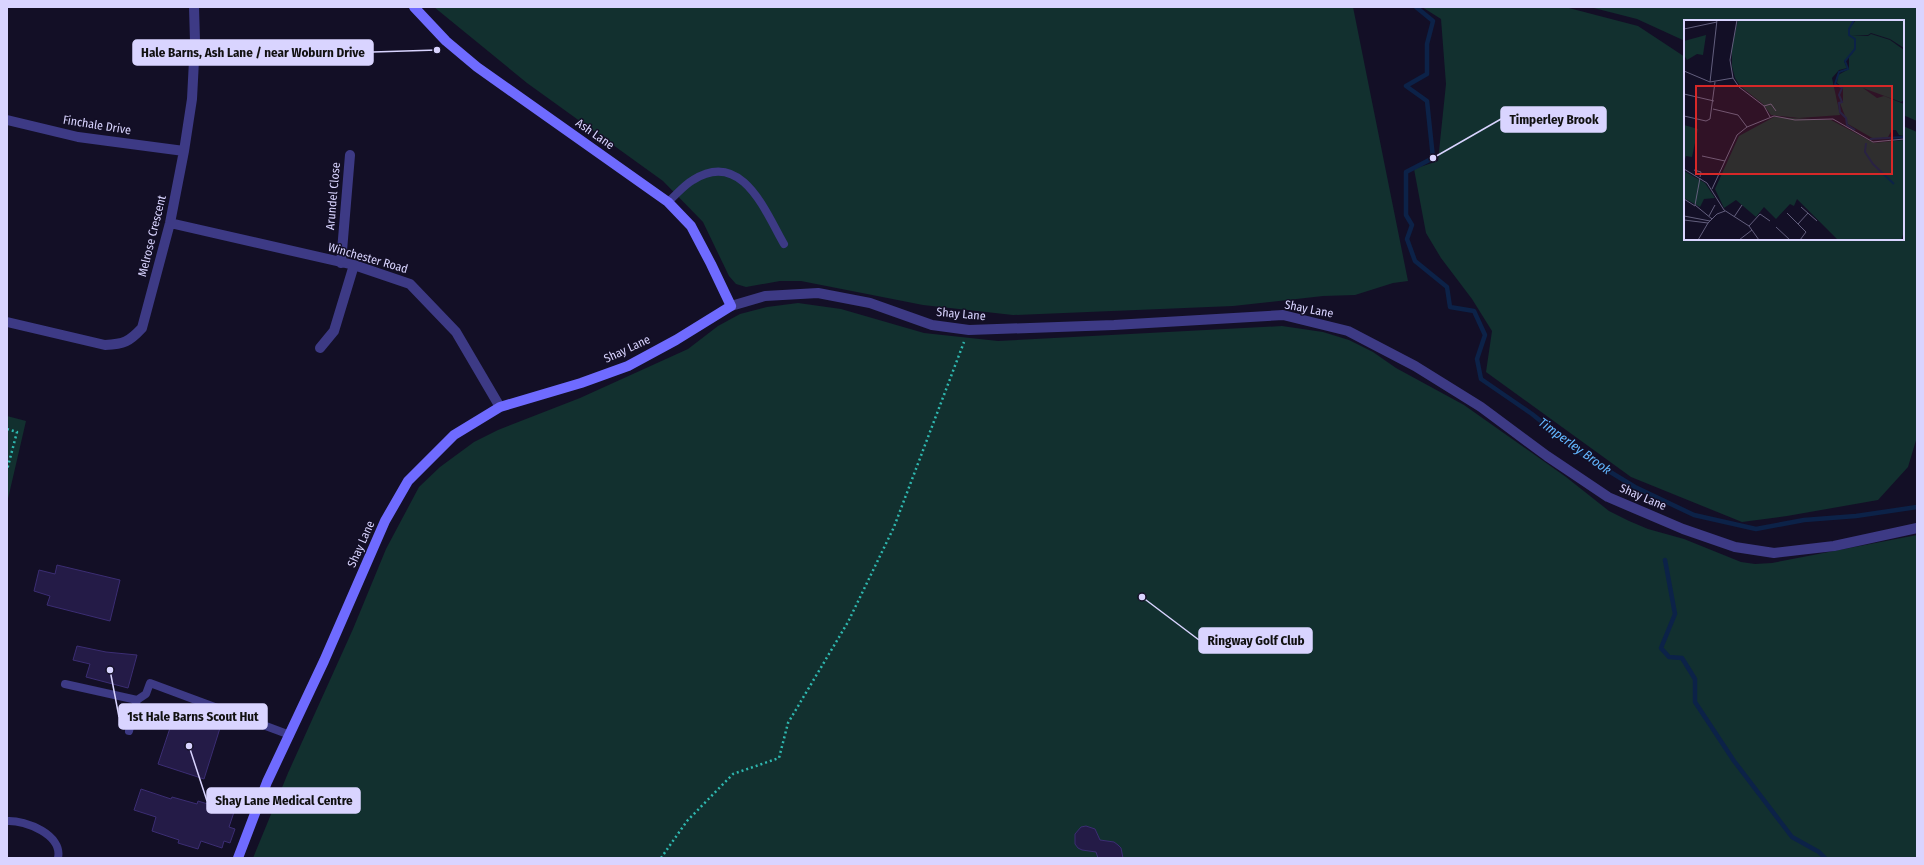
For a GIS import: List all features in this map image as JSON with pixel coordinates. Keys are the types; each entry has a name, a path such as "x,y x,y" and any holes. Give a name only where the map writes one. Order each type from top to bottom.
{"street":[{"name":"Melrose Crescent","path":"7,322 105,345 130,341 142,328 170,222 184,151 192,99 195,41 194,7"},
{"name":"Ash Lane","path":"414,7 446,41 477,67 668,202 691,226 731,306"},
{"name":"Finchale Drive","path":"7,120 78,137 184,151"},
{"name":"Arundel Close","path":"340,262 350,155"},
{"name":"Winchester Road","path":"170,222 354,265 410,284 456,332 500,408"},
{"path":"320,348 334,331 354,265"},
{"name":"Shay Lane","path":"238,858 267,782 290,735 385,521 408,480 454,435 500,408 628,366 676,340 731,306 765,296 818,293 870,303 932,325 969,330 1114,325 1283,315 1348,331 1415,366 1481,407 1547,456 1608,497 1683,529 1735,547 1774,553 1834,546 1917,528"}],"lane":[{"path":"668,202 693,180 708,173 722,172 737,175 749,185 784,244"},
{"path":"129,731 137,700 146,694 150,683 290,735"},
{"path":"65,684 137,700"},
{"path":"7,821 22,823 46,835 58,847 58,858"}],"path":[{"path":"661,858 687,821 733,774 779,758 788,723 848,622 894,527 969,330"},
{"path":"7,429 17,432 7,470"}],"green space":[{"path":"434,7 1353,7 1408,281 1393,283 1355,295 1323,296 1233,306 1013,315 923,305 801,281 780,281 746,287 736,284 729,276 703,222 663,181 527,83"},
{"path":"1422,7 1565,7 1638,26 1684,56 1684,240 1904,240 1904,126 1917,132 1917,437 1908,467 1878,500 1787,516 1742,522 1631,477 1486,372 1492,331 1472,299 1441,258 1426,233 1414,169 1438,161 1446,84 1441,19"},
{"path":"1590,7 1917,7 1917,121 1904,115 1904,20 1684,20 1684,41 1637,19"},
{"path":"798,303 841,309 924,333 998,341 1282,326 1323,332 1349,340 1373,352 1396,368 1464,405 1566,477 1609,511 1648,529 1684,539 1741,562 1755,564 1772,563 1917,535 1917,858 253,858 288,773 353,629 386,549 419,487 440,467 474,442 498,430 580,398 688,349 718,326 740,314 767,307"},
{"path":"7,416 26,421 7,503"}],"building":[{"path":"57,565 120,580 110,621 47,605 50,596 34,591 39,570 55,574"},
{"path":"77,646 106,652 137,655 128,688 86,677 90,664 73,660"},
{"path":"175,713 220,728 204,779 158,764"},
{"path":"141,789 171,799 172,797 197,804 198,801 234,812 229,827 235,829 230,843 224,841 222,848 201,841 198,849 178,843 179,840 152,831 156,817 134,810"},
{"path":"1086,826 1095,829 1100,840 1114,842 1118,845 1121,848 1123,858 1098,858 1096,852 1078,848 1075,844 1075,834 1081,827"}],"waterway":[{"name":"Timperley Brook","path":"1416,7 1433,21 1427,44 1427,74 1406,86 1427,101 1433,158 1406,172 1406,215 1412,225 1407,239 1415,261 1447,287 1450,307 1474,311 1485,335 1477,359 1481,379 1532,414 1584,456 1635,487 1694,515 1756,529 1804,520 1856,516 1917,507"},
{"path":"1665,560 1675,614 1661,648 1669,657 1682,658 1695,679 1695,702 1734,761 1792,837 1819,852 1825,858"}],"place":[{"name":"Hale Barns, Ash Lane / near Woburn Drive","path":"437,50"},
{"name":"Timperley Brook","path":"1433,158"},
{"name":"Ringway Golf Club","path":"1142,597"},
{"name":"1st Hale Barns Scout Hut","path":"110,670"},
{"name":"Shay Lane Medical Centre","path":"189,746"}]}
